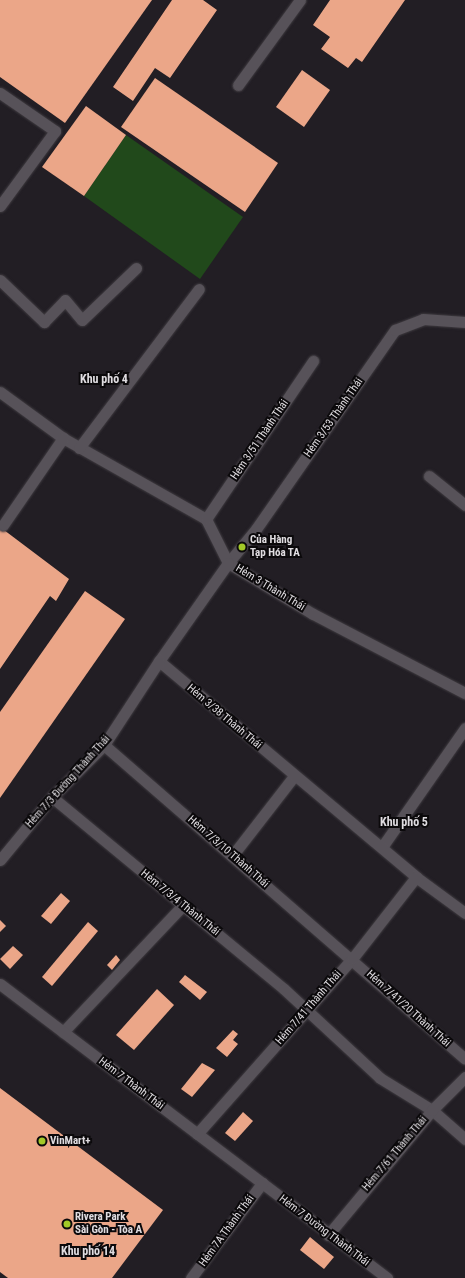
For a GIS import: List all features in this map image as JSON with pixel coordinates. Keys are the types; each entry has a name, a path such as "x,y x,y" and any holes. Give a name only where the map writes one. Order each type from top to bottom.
{"street":[{"path":"238,85 300,0"},
{"path":"0,93 55,132 0,206"},
{"path":"0,280 44,322 65,300 82,320 136,268"},
{"path":"79,448 199,289"},
{"name":"Hẻm 3/53 Thành Thái","path":"228,563 256,529 395,330 423,319 465,322"},
{"name":"Hẻm 3/51 Thành Thái","path":"206,519 313,361"},
{"path":"0,392 79,448 206,519"},
{"path":"3,525 63,438"},
{"path":"429,476 465,505"},
{"name":"Hẻm 3 Thành Thái","path":"206,519 228,563 313,614 465,693"},
{"path":"159,661 228,563"},
{"name":"Hẻm 7/3 Đường Thành Thái","path":"0,860 52,797 104,745 159,661"},
{"name":"Hẻm 3/38 Thành Thái","path":"159,661 416,877 465,913"},
{"path":"382,847 465,728"},
{"name":"Hẻm 7/3/10 Thành Thái","path":"104,745 352,959"},
{"path":"232,856 294,776"},
{"name":"Hẻm 7/3/4 Thành Thái","path":"52,797 307,1010 380,1078 432,1110 465,1139"},
{"name":"Hẻm 7/41 Thành Thái","path":"197,1134 352,959 416,877"},
{"path":"63,1032 183,905"},
{"name":"Hẻm 7/41/20 Thành Thái","path":"352,959 465,1059"},
{"name":"Hẻm 7 Thành Thái","path":"0,984 262,1183"},
{"name":"Hẻm 7/61 Thành Thái","path":"328,1235 432,1110 465,1077"},
{"name":"Hẻm 7 Đường Thành Thái","path":"262,1183 328,1235 387,1278"},
{"name":"Hẻm 7A Thành Thái","path":"192,1278 262,1183"}],"green space":[{"path":"126,135 243,217 200,279 84,196"}],"building":[{"path":"0,0 152,0 65,123 0,77"},
{"path":"172,0 203,0 217,10 170,78 155,68 133,101 113,87"},
{"path":"330,0 405,0 362,62 356,58 348,68 321,49 330,37 313,25"},
{"path":"302,70 330,90 304,127 276,107"},
{"path":"155,78 278,163 245,212 121,127"},
{"path":"86,106 126,135 84,196 42,167"},
{"path":"0,527 69,579 56,601 50,596 0,669"},
{"path":"85,591 125,619 0,798 0,712"},
{"path":"61,893 70,901 51,924 41,916"},
{"path":"0,920 6,926 0,932"},
{"path":"88,922 98,931 52,986 42,977"},
{"path":"13,946 23,955 10,969 0,959"},
{"path":"116,955 120,960 112,970 107,965"},
{"path":"185,975 207,992 200,1000 179,982"},
{"path":"157,989 174,1005 134,1050 116,1035"},
{"path":"233,1030 238,1034 233,1040 238,1044 227,1057 216,1048"},
{"path":"202,1063 215,1070 192,1097 181,1089"},
{"name":"Rivera Park Sài Gòn - Tòa A","path":"0,1088 163,1210 112,1278 8,1278 0,1272"},
{"path":"243,1112 253,1121 235,1141 225,1133"},
{"path":"310,1237 334,1257 324,1269 300,1250"}],"place":[{"name":"Của Hàng Tạp Hóa TA","path":"242,547"},
{"name":"VinMart+","path":"42,1141"},
{"name":"Rivera Park Sài Gòn - Tòa A","path":"67,1224"}],"district":[{"name":"Khu phố 4","path":"104,380"},
{"name":"Khu phố 5","path":"404,823"},
{"name":"Khu phố 14","path":"88,1252"}]}
